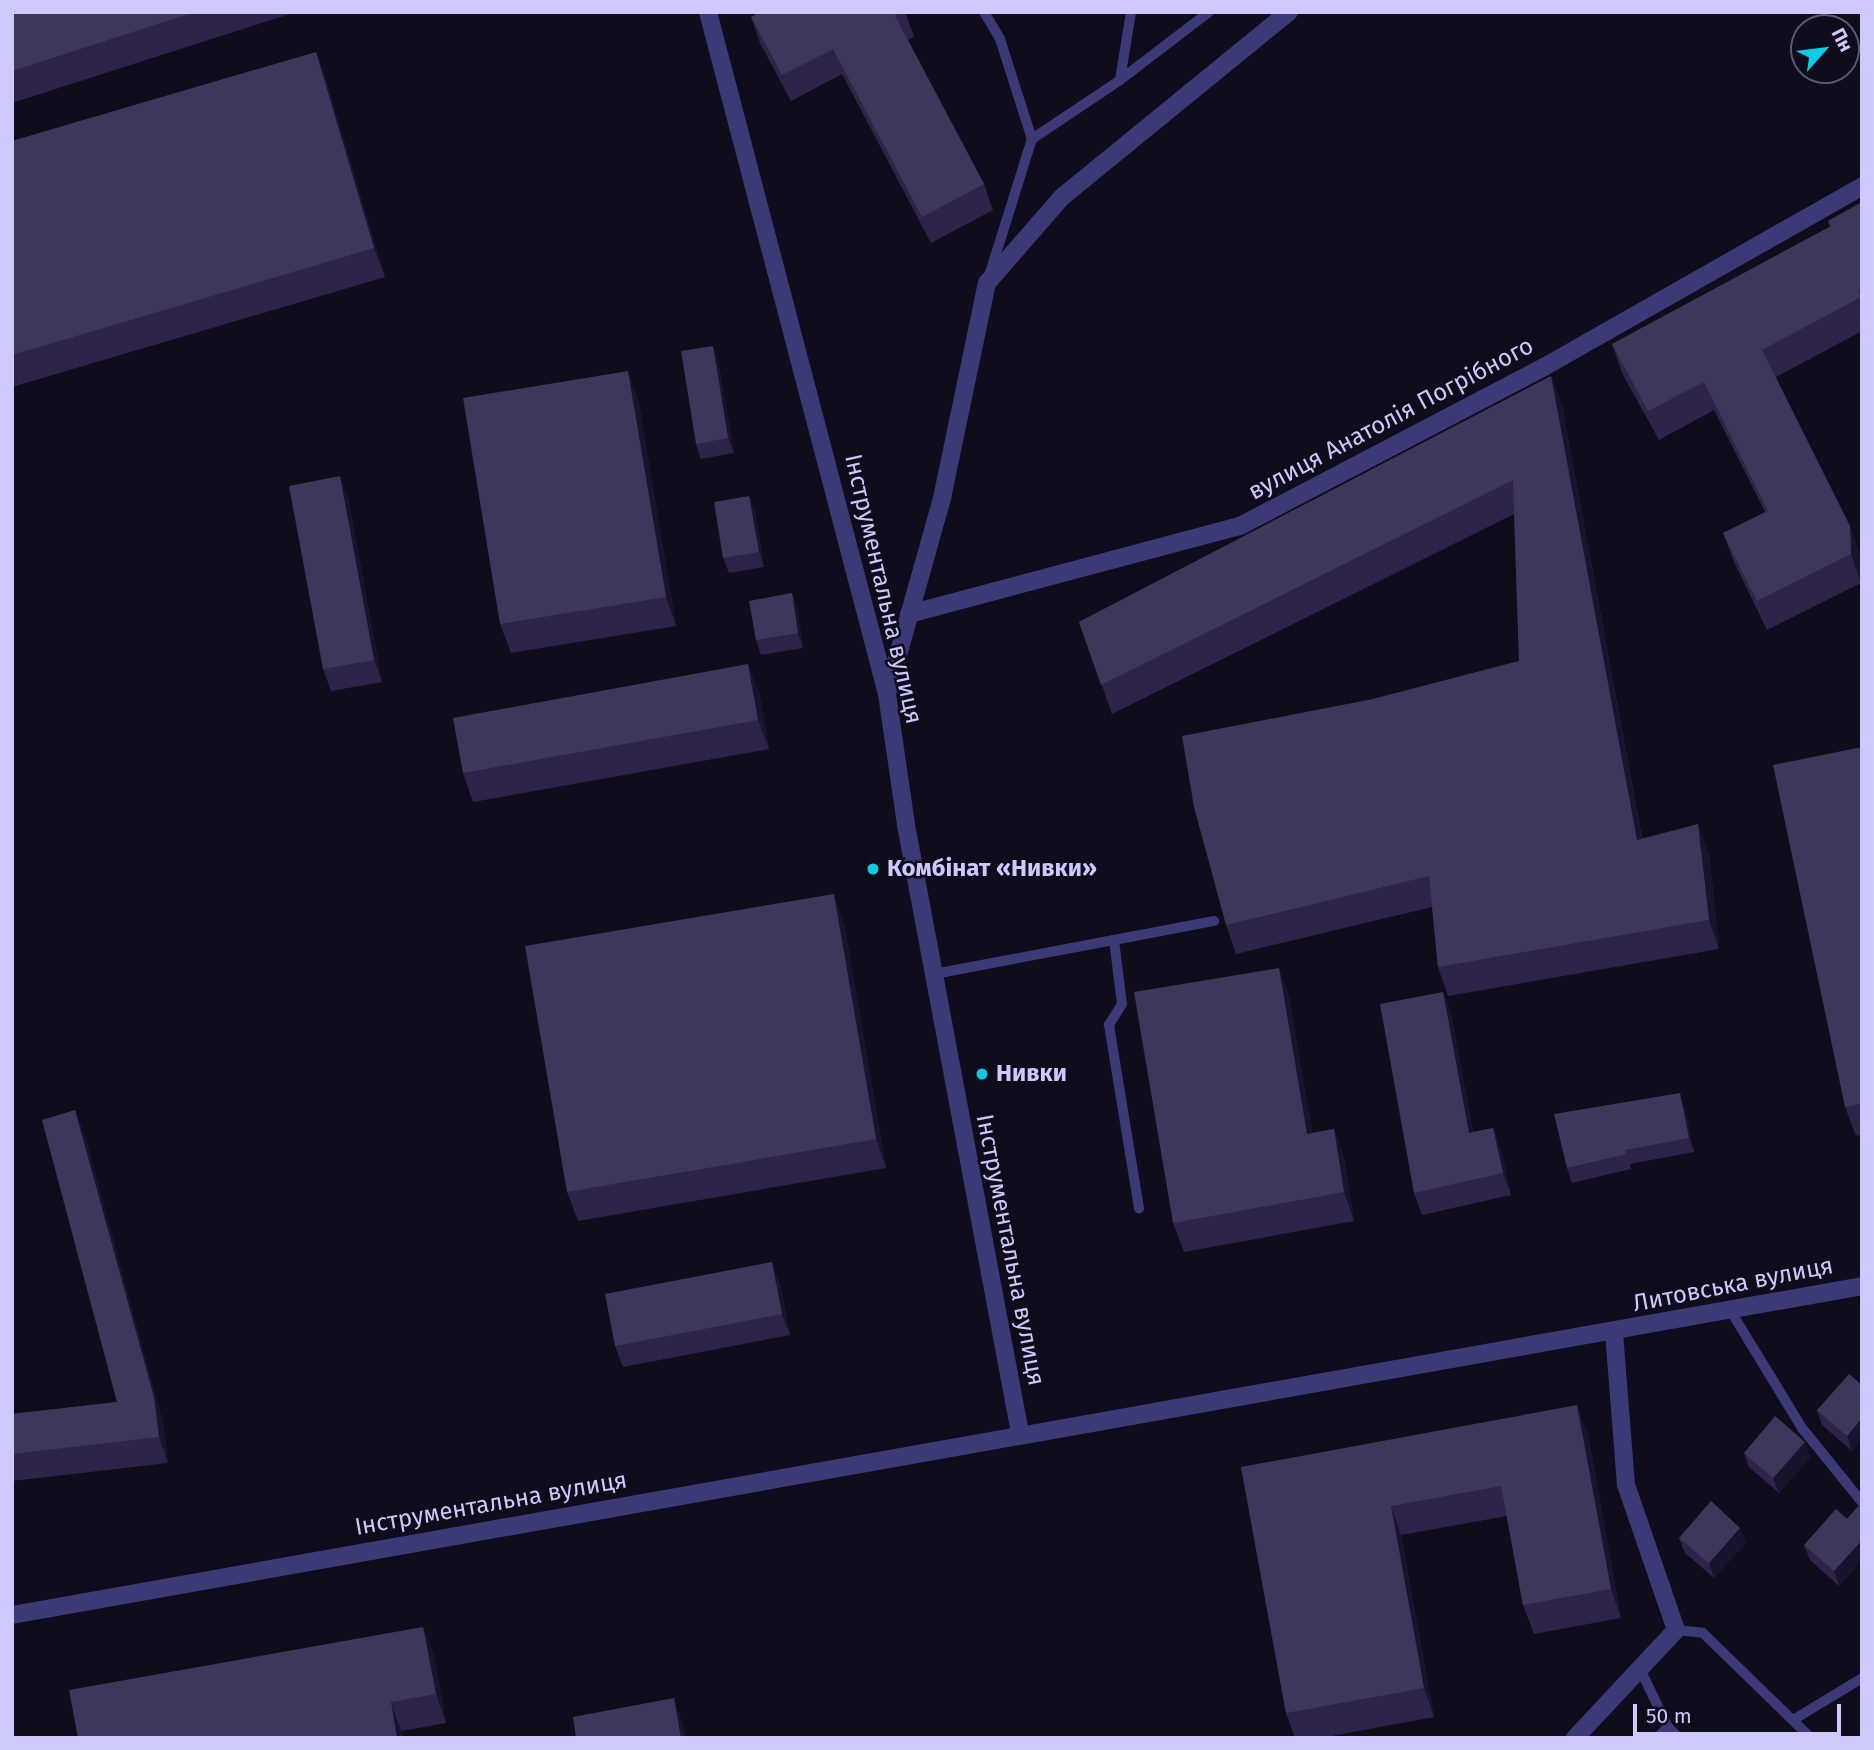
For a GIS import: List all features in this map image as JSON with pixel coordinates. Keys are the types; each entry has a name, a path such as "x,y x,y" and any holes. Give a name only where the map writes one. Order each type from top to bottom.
{"street":[{"name":"Інструментальна вулиця","path":"708,12 887,694 933,974 1020,1433"},
{"path":"887,694 942,498 987,283 1062,197 1289,12"},
{"name":"вулиця Анатолія Погрібного","path":"909,614 1240,526 1544,367 1862,186"},
{"name":"Литовська вулиця","path":"1614,1332 1862,1286"},
{"name":"Інструментальна вулиця","path":"12,1615 1020,1433 1614,1332"},
{"path":"1575,1738 1641,1671 1676,1630 1626,1485 1614,1332"}],"lane":[{"path":"984,12 1000,39 1032,139 987,283"},
{"path":"1120,80 1131,12"},
{"path":"1032,139 1120,80 1209,12"},
{"path":"933,974 1214,921"},
{"path":"1114,940 1122,1004 1109,1025 1139,1209"},
{"path":"1730,1310 1802,1428 1862,1502"},
{"path":"1676,1630 1703,1633 1811,1738"},
{"path":"1641,1671 1668,1727 1679,1738"},
{"path":"1793,1720 1862,1678"},
{"path":"1657,1738 1668,1727"}],"building":[{"path":"12,12 195,12 12,71"},
{"path":"760,12 901,12 895,16 984,184 922,217 833,49 782,75 751,17"},
{"path":"316,52 374,248 12,355 12,141"},
{"path":"1862,202 1862,287 1858,290 1861,297 1762,350 1850,526 1851,554 1757,601 1723,533 1768,511 1704,382 1648,411 1612,344 1831,226 1828,221"},
{"path":"713,346 728,438 696,444 681,351"},
{"path":"628,371 666,597 500,624 463,398"},
{"path":"1551,376 1637,840 1698,824 1709,920 1438,967 1429,876 1226,925 1194,807 1182,736 1373,699 1519,661 1513,480 1101,685 1079,622"},
{"path":"340,476 374,660 323,669 289,486"},
{"path":"749,496 759,552 723,558 714,502"},
{"path":"792,593 798,633 756,640 749,601"},
{"path":"748,664 758,720 463,773 453,718"},
{"path":"1862,747 1862,1103 1845,1107 1773,765"},
{"path":"834,894 876,1139 567,1192 525,946"},
{"path":"1279,968 1307,1134 1334,1129 1344,1192 1173,1223 1134,992"},
{"path":"1443,992 1469,1133 1493,1128 1503,1173 1414,1193 1380,1004"},
{"path":"1680,1093 1689,1138 1625,1150 1626,1154 1567,1168 1554,1114"},
{"path":"75,1110 154,1397 159,1437 12,1454 12,1414 117,1402 42,1120"},
{"path":"772,1262 782,1314 615,1346 605,1294"},
{"path":"1849,1374 1862,1385 1862,1418 1847,1436 1817,1410"},
{"path":"1577,1405 1611,1589 1523,1605 1501,1486 1391,1506 1424,1688 1286,1713 1241,1467"},
{"path":"1775,1416 1805,1442 1773,1478 1744,1453"},
{"path":"1711,1501 1740,1528 1709,1563 1679,1538"},
{"path":"1862,1502 1862,1540 1834,1571 1804,1545 1836,1509 1847,1519"},
{"path":"423,1627 436,1694 391,1702 397,1738 78,1738 69,1690"},
{"path":"674,1698 681,1738 576,1738 573,1717"}],"place":[{"name":"Комбінат «Нивки»","path":"873,869"},
{"name":"Нивки","path":"982,1074"}]}
